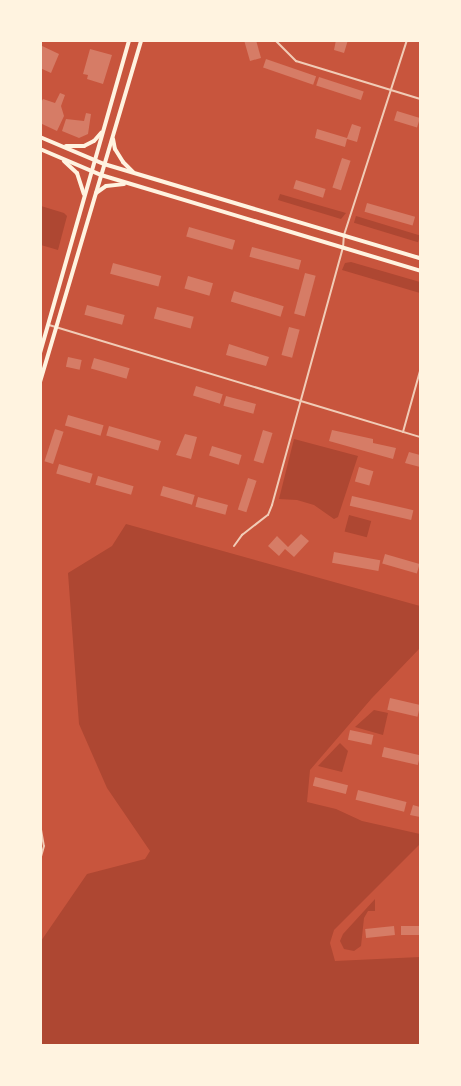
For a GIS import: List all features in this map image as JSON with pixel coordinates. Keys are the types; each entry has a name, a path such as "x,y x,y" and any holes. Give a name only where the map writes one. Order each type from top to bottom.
{"main road":[{"path":"40,353 129,40"},
{"path":"40,382 141,40"},
{"path":"60,146 84,146 94,141 104,130"},
{"path":"113,133 115,149 134,173"},
{"path":"40,137 104,164 420,258"},
{"path":"40,149 101,175 420,270"},
{"path":"53,154 77,173 84,194"},
{"path":"95,194 113,184 132,184"}],"street":[{"path":"275,40 296,61 420,99"},
{"path":"234,546 242,535 268,515 344,248 344,235 407,40"},
{"path":"49,325 420,437"},
{"path":"403,432 420,370"},
{"path":"40,824 44,846 40,860"}],"shaded area":[{"path":"280,194 346,213 341,219 278,200"},
{"path":"41,206 67,216 58,250 41,245"},
{"path":"356,216 420,236 418,242 354,223"},
{"path":"351,262 420,282 420,293 342,270 345,263"},
{"path":"294,439 358,456 338,517 334,519 314,505 297,500 279,499"},
{"path":"349,515 371,521 367,537 345,531"},
{"path":"126,524 420,606 420,648 372,698 310,770 307,802 336,809 362,821 420,834 420,844 334,930 330,943 335,961 420,957 420,1045 41,1045 41,941 87,874 145,859 150,851 107,788 79,724 68,573 112,546"},
{"path":"374,710 388,713 383,735 355,727"},
{"path":"340,743 348,751 342,772 318,766"},
{"path":"375,899 375,911 368,911 364,918 361,946 354,951 344,949 340,941 343,934"}],"building":[{"path":"244,40 256,40 261,58 250,61"},
{"path":"336,40 348,40 344,53 334,50"},
{"path":"40,45 59,54 51,73 40,68"},
{"path":"90,49 112,55 103,84 87,79 88,75 83,74"},
{"path":"266,59 316,76 313,85 263,68"},
{"path":"319,77 364,92 361,100 316,86"},
{"path":"60,93 65,95 61,106 64,116 57,131 40,123 40,104 43,99 55,103"},
{"path":"397,111 420,118 417,128 394,121"},
{"path":"86,113 91,114 88,134 79,138 62,131 66,119 84,121"},
{"path":"352,124 361,127 357,142 347,139 345,147 315,138 317,129 347,138"},
{"path":"342,158 351,161 341,190 332,187"},
{"path":"296,180 326,189 323,198 293,189"},
{"path":"367,203 415,217 413,225 365,212"},
{"path":"189,227 235,240 232,250 186,237"},
{"path":"252,247 301,260 299,270 249,257"},
{"path":"113,263 161,276 158,287 110,274"},
{"path":"305,273 316,276 305,316 294,314"},
{"path":"188,276 213,283 209,296 184,288"},
{"path":"234,291 284,306 281,317 231,302"},
{"path":"87,305 125,315 122,325 84,315"},
{"path":"157,307 194,317 191,328 154,319"},
{"path":"289,327 300,330 292,358 281,355"},
{"path":"229,344 269,357 266,366 226,355"},
{"path":"68,357 82,360 80,370 66,367"},
{"path":"94,358 130,368 127,379 91,369"},
{"path":"196,386 223,394 220,404 193,396"},
{"path":"226,396 256,404 253,414 223,406"},
{"path":"68,415 104,425 101,436 65,426"},
{"path":"109,426 161,441 158,450 106,436"},
{"path":"55,429 64,432 53,464 44,461"},
{"path":"263,430 273,433 263,464 254,461"},
{"path":"332,430 373,439 373,443 396,448 393,459 329,441"},
{"path":"185,434 197,437 191,459 176,455"},
{"path":"212,446 242,455 239,465 209,456"},
{"path":"409,452 420,455 420,467 405,463"},
{"path":"59,464 93,474 90,483 56,474"},
{"path":"359,467 373,471 369,486 355,481"},
{"path":"98,476 134,486 131,495 96,485"},
{"path":"248,478 257,481 246,512 238,509"},
{"path":"163,486 195,495 192,505 160,496"},
{"path":"352,496 413,510 411,520 350,506"},
{"path":"198,497 228,505 225,515 195,507"},
{"path":"301,534 309,541 294,557 285,549 279,556 268,546 277,536 288,547"},
{"path":"334,552 380,560 378,571 332,563"},
{"path":"385,554 420,564 417,574 382,564"},
{"path":"390,698 420,705 418,717 387,710"},
{"path":"350,730 373,735 371,745 348,740"},
{"path":"384,747 420,755 418,765 382,757"},
{"path":"315,777 348,785 346,794 313,786"},
{"path":"358,790 407,802 404,812 356,800"},
{"path":"413,805 420,807 420,817 410,815"},
{"path":"394,926 395,935 366,938 365,929"},
{"path":"401,926 420,926 420,935 401,935"}]}
